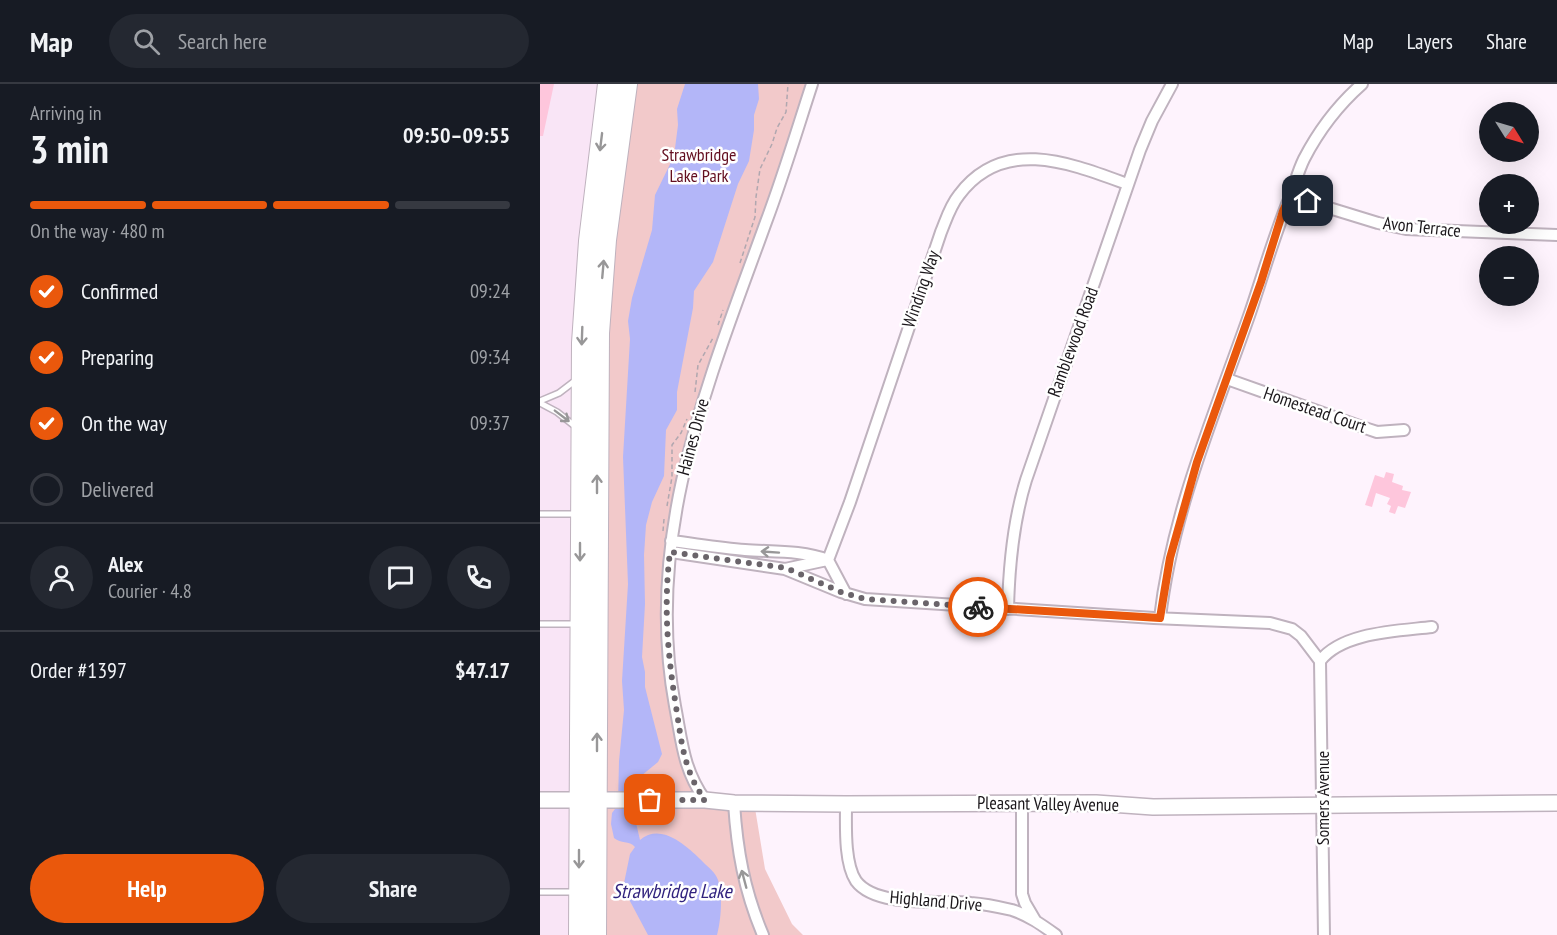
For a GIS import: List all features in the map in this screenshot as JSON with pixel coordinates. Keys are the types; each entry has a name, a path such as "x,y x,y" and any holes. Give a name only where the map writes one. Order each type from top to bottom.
{"highway":[{"path":"579,935 579,891 596,800 580,624 582,319 608,84"},
{"path":"596,935 599,333 606,240 627,84"}],"street":[{"name":"Haines Drive","path":"705,800 694,784 684,760 669,667 666,614 671,542 690,441 704,394 766,222 812,84"},
{"name":"Ramblewood Road","path":"1008,609 1010,553 1021,494 1127,184 1152,121 1172,84"},
{"path":"1160,618 1170,558 1204,441 1283,211 1303,161 1321,130 1342,103 1362,84"},
{"name":"Winding Way","path":"828,560 850,502 941,232 958,197 975,178 996,166 1030,158 1052,160 1127,184"},
{"name":"Avon Terrace","path":"1290,196 1378,223 1406,229 1557,235"},
{"name":"Homestead Court","path":"1227,379 1377,432 1404,430"},
{"path":"671,542 738,550 800,553 828,560 846,594"},
{"path":"671,542 786,568 846,594 865,599 1282,625 1301,636 1320,661 1332,649 1354,640 1375,634 1432,627"},
{"path":"786,568 828,560"},
{"name":"Somers Avenue","path":"1320,661 1324,935"},
{"name":"Pleasant Valley Avenue","path":"540,800 705,800 734,803 846,804 1096,803 1153,807 1557,803"},
{"path":"734,803 737,847 763,935"},
{"name":"Highland Drive","path":"846,804 846,835 851,869 856,880 872,893 895,899 985,904 1019,912 1056,935"},
{"path":"1022,804 1022,894 1024,903 1035,920"}],"lane":[{"path":"540,402 559,393 581,375"},
{"path":"540,402 557,412 581,432"},
{"path":"540,514 580,514"},
{"path":"540,624 580,624"},
{"path":"540,892 579,891"}],"path":[{"path":"739,264 755,217 760,169 786,112 788,84"},
{"path":"695,395 698,365 716,333 725,305"},
{"path":"671,542 662,531 672,477 672,445 681,433 688,416"}],"shaded area":[{"path":"540,84 608,84 579,935 540,935"}],"green space":[{"name":"Strawbridge Lake Park","path":"627,84 812,84 682,478 667,636 690,776 705,800 754,802 765,869 792,924 803,935 596,935 598,390"}],"water":[{"name":"Strawbridge Lake","path":"685,84 758,84 759,99 754,115 749,161 738,184 713,262 694,291 693,308 677,392 677,410 666,430 664,476 652,502 646,525 642,657 645,687 662,754 658,762 630,785 628,805 633,810 640,840 648,835 656,834 673,838 682,843 714,873 721,893 720,922 717,935 648,935 623,888 630,854 635,847 614,838 611,824 612,813 618,805 624,710 622,681 628,584 623,457 630,339 628,321 632,298 652,230 655,195 674,156 678,125 677,109"}],"building":[{"path":"540,84 554,84 543,136 540,136"},
{"path":"1386,472 1394,474 1392,482 1403,486 1402,490 1411,492 1405,508 1398,506 1395,514 1389,512 1391,506 1387,504 1390,498 1376,493 1372,507 1365,505 1375,475 1384,478"}],"way so far":[{"path":"650,800 705,800 694,784 684,760 669,667 666,614 670,552 786,568 818,583 865,599 978,607"}],"route":[{"path":"978,607 1160,618 1170,558 1192,479 1261,282 1283,211 1290,196 1308,201"}]}
